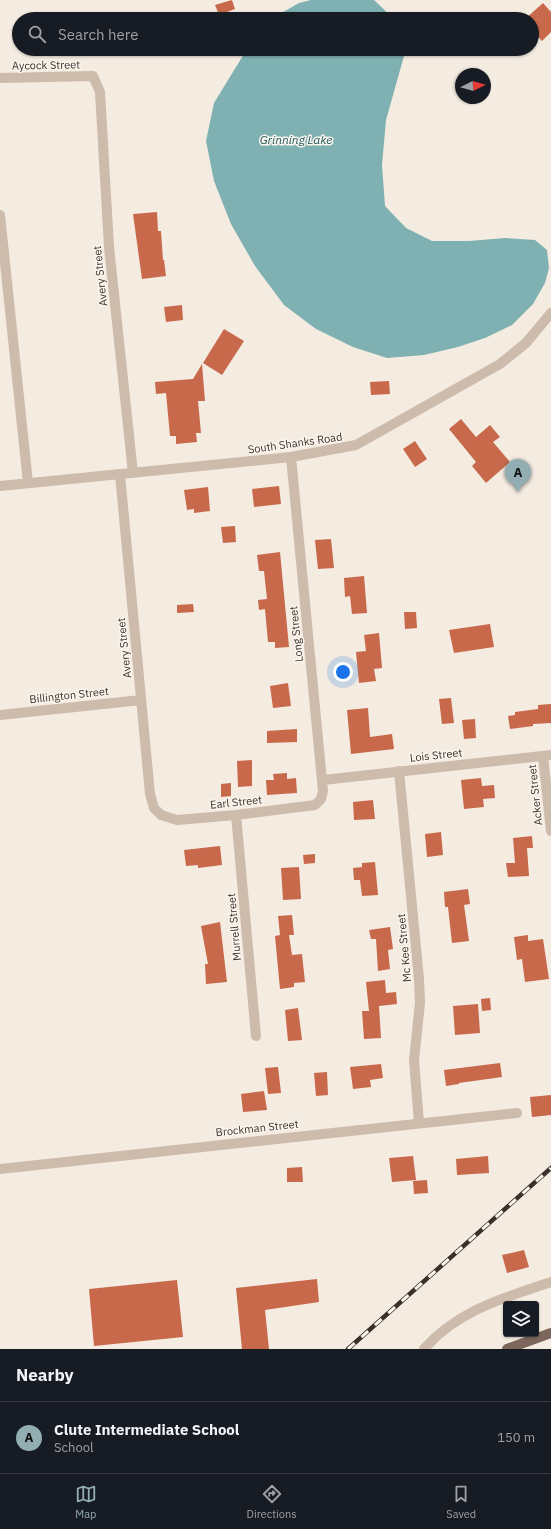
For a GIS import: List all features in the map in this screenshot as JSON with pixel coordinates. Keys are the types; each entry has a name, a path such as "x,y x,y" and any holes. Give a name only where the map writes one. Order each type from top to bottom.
{"main road":[{"path":"507,1349 550,1334"}],"street":[{"name":"Aycock Street","path":"0,78 93,76"},
{"name":"Avery Street","path":"93,76 100,92 109,247 133,473"},
{"path":"0,215 28,483"},
{"name":"South Shanks Road","path":"0,486 291,457 341,449 356,445 374,437 435,400 500,364 526,343 551,313"},
{"name":"Long Street","path":"291,457 323,780 321,799 315,805"},
{"name":"Avery Street","path":"120,475 150,794 154,808 161,815"},
{"name":"Billington Street","path":"0,715 141,700"},
{"name":"Lois Street","path":"323,780 547,755"},
{"name":"Acker Street","path":"547,755 551,831"},
{"name":"Mc Kee Street","path":"399,772 419,978 420,1003 414,1060 419,1123"},
{"name":"Earl Street","path":"161,815 177,820 236,815 315,805"},
{"name":"Murrell Street","path":"236,815 256,1036"},
{"name":"Brockman Street","path":"0,1169 517,1113"},
{"path":"424,1349 437,1334 474,1310 551,1282"}],"water":[{"path":"311,0 374,0 387,12 283,12 299,3"},
{"name":"Grinning Lake","path":"243,56 404,56 386,120 382,165 385,206 406,228 432,241 469,241 505,238 535,240 547,250 549,268 545,283 533,304 512,325 485,338 458,347 424,355 387,358 353,347 316,329 284,305 255,266 231,224 214,181 206,141 214,103"}],"building":[{"path":"232,0 235,9 227,12 218,12 215,5"},
{"path":"543,3 551,12 551,32 542,41 539,38 539,12 533,12"},
{"path":"157,212 158,231 161,231 163,260 166,276 142,279 133,214"},
{"path":"182,305 183,320 166,322 164,307"},
{"path":"224,329 244,341 222,375 203,363"},
{"path":"202,364 205,401 198,401 201,433 196,433 197,442 176,444 176,436 170,436 166,393 156,394 155,382 193,379"},
{"path":"389,381 390,394 371,395 370,382"},
{"path":"461,419 476,437 490,425 500,437 493,442 510,462 486,483 472,466 476,462 449,429"},
{"path":"415,441 427,459 415,467 403,449"},
{"path":"279,486 281,504 254,507 252,489"},
{"path":"208,487 210,511 194,513 194,509 187,510 184,490"},
{"path":"235,526 236,542 223,543 221,527"},
{"path":"331,539 334,568 318,569 315,540"},
{"path":"280,552 289,647 275,648 275,642 268,642 265,609 259,610 258,600 267,599 264,571 259,571 257,555"},
{"path":"364,576 367,613 352,614 350,596 345,597 344,578"},
{"path":"193,604 194,612 177,613 177,605"},
{"path":"404,612 416,612 417,628 405,629"},
{"path":"490,624 494,647 454,653 449,630"},
{"path":"379,633 382,668 374,669 376,681 359,683 356,652 366,651 364,635"},
{"path":"288,683 291,706 273,708 270,686"},
{"path":"451,698 454,723 442,724 439,699"},
{"path":"551,704 551,723 533,724 533,726 510,729 508,716 515,715 515,712 538,709 538,705"},
{"path":"368,708 370,737 392,734 394,749 351,754 347,710"},
{"path":"475,719 476,738 464,739 462,720"},
{"path":"297,729 297,742 267,743 267,731"},
{"path":"252,760 252,786 238,787 237,761"},
{"path":"287,773 287,779 296,778 297,793 267,795 266,780 274,780 273,774"},
{"path":"481,778 482,786 494,785 495,798 483,799 484,807 464,809 461,780"},
{"path":"231,783 231,796 221,797 221,784"},
{"path":"373,800 375,819 354,820 353,802"},
{"path":"441,832 443,855 427,857 425,834"},
{"path":"532,836 533,848 527,848 529,876 508,877 506,863 515,863 513,838"},
{"path":"220,846 222,865 198,868 198,865 186,866 184,850"},
{"path":"315,854 315,863 304,864 303,855"},
{"path":"375,862 378,895 362,896 360,880 354,880 353,868 362,867 362,863"},
{"path":"299,867 301,899 283,900 281,868"},
{"path":"468,889 470,904 464,905 469,941 452,943 448,907 445,907 444,892"},
{"path":"292,915 294,935 289,935 292,955 302,954 305,982 294,983 294,987 280,989 275,936 280,935 278,916"},
{"path":"220,922 227,982 206,984 205,964 208,964 201,926"},
{"path":"390,927 393,949 388,950 390,969 378,971 376,939 371,939 369,930"},
{"path":"528,935 528,941 543,939 549,979 525,982 522,959 517,960 514,937"},
{"path":"385,980 386,993 396,992 397,1004 379,1006 381,1038 364,1039 362,1011 369,1011 366,982"},
{"path":"490,998 491,1010 482,1011 481,999"},
{"path":"478,1004 480,1033 455,1035 453,1006"},
{"path":"298,1008 302,1040 288,1041 285,1010"},
{"path":"500,1063 502,1077 446,1086 444,1070"},
{"path":"381,1064 383,1078 370,1080 371,1087 353,1089 350,1067"},
{"path":"278,1067 281,1093 268,1094 265,1068"},
{"path":"327,1072 328,1095 316,1096 314,1073"},
{"path":"264,1091 267,1110 243,1112 241,1094"},
{"path":"551,1095 551,1115 532,1117 530,1097"},
{"path":"413,1156 416,1180 392,1182 389,1158"},
{"path":"488,1156 489,1173 457,1175 456,1159"},
{"path":"302,1167 303,1182 287,1182 287,1168"},
{"path":"427,1180 428,1193 414,1194 413,1181"},
{"path":"524,1250 529,1267 507,1273 502,1255"},
{"path":"317,1279 319,1302 265,1310 269,1349 242,1349 236,1288"},
{"path":"177,1280 183,1337 94,1346 89,1289"}],"railway":[{"path":"348,1349 551,1168"}],"place":[{"name":"Clute Intermediate School","path":"518,492"}]}
